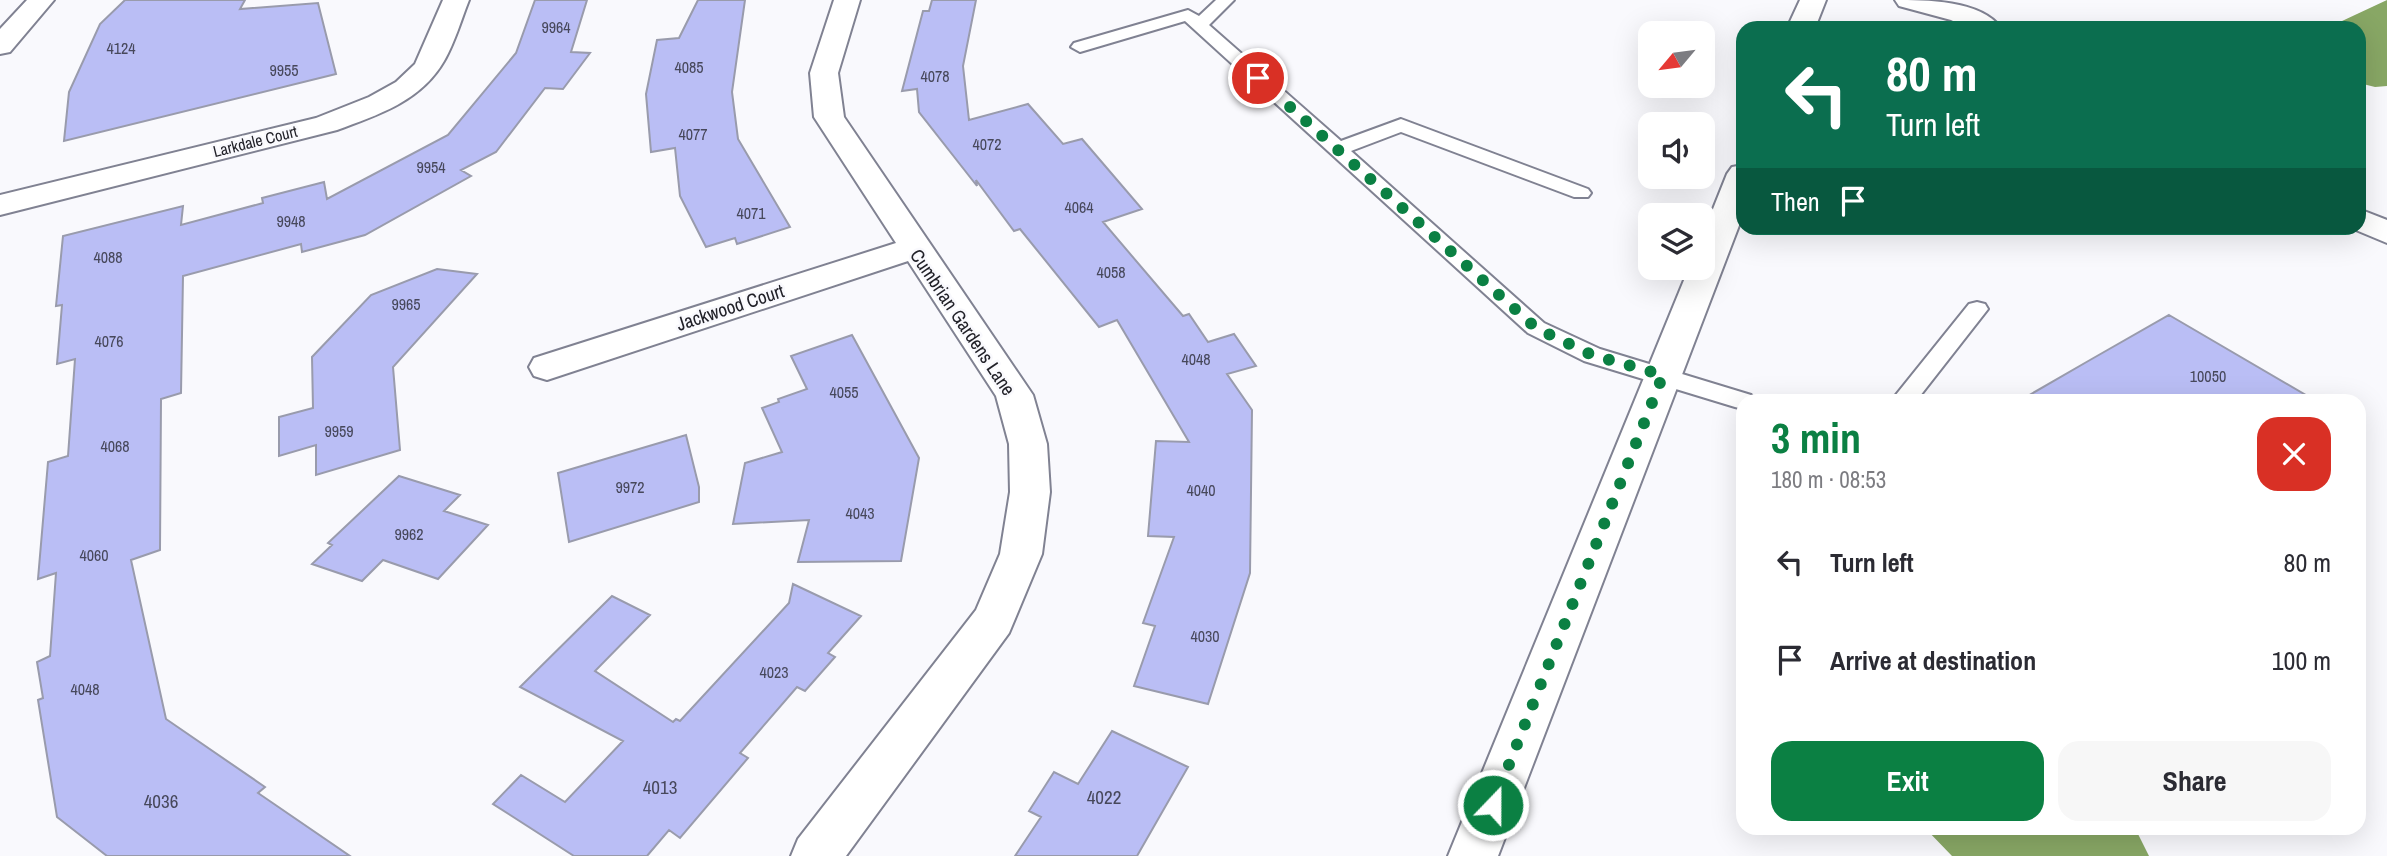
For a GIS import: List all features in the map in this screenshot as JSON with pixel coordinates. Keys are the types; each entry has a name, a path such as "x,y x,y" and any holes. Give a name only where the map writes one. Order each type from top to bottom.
{"street":[{"path":"0,46 41,0"},
{"name":"Larkdale Court","path":"0,205 326,124 363,110 400,91 425,70 456,0"},
{"name":"Cumbrian Gardens Lane","path":"816,856 993,620 1021,554 1030,492 1028,444 1013,395 829,117 824,73 847,0"},
{"path":"1804,21 1813,0"},
{"path":"1908,0 1960,14 1974,21"},
{"path":"1473,856 1736,192"},
{"path":"2366,222 2387,233"},
{"name":"Jackwood Court","path":"547,367 914,248"}],"lane":[{"path":"1199,25 1226,0"},
{"path":"1080,47 1188,15 1536,328 1592,355 1736,399"},
{"path":"1338,149 1401,125 1581,193"},
{"path":"1909,394 1977,309"}],"shaded area":[{"path":"2387,0 2387,86 2366,85 2366,21 2342,21"},
{"path":"1932,835 2138,835 2149,856 1952,856"}],"building":[{"path":"125,0 245,0 240,9 318,3 336,74 64,141 69,92 100,24"},
{"path":"535,0 587,0 571,52 590,53 563,89 545,88 496,152 461,170 471,176 365,235 302,252 301,244 183,276 181,393 161,399 160,550 131,560 166,719 265,787 258,793 350,856 107,856 57,817 38,700 43,698 37,662 50,656 56,573 38,579 48,462 68,456 75,359 57,364 62,305 56,306 63,236 183,206 181,225 263,203 262,198 324,182 327,199 448,135 516,53"},
{"path":"698,0 745,0 732,92 738,139 790,227 737,244 735,238 706,247 680,196 675,148 651,152 646,94 657,40 679,38"},
{"path":"932,0 976,0 963,66 969,120 1028,104 1063,144 1082,139 1142,209 1103,222 1183,316 1189,314 1208,342 1234,334 1256,366 1227,374 1252,410 1250,573 1208,704 1134,686 1155,626 1143,623 1174,537 1148,536 1156,441 1189,442 1117,320 1099,327 1020,229 1014,231 976,180 977,186 919,112 917,89 902,91 923,11 929,11"},
{"path":"437,269 477,274 393,367 400,450 316,475 316,445 279,456 279,417 313,408 312,357 371,295"},
{"path":"2169,315 2304,394 2031,394"},
{"path":"852,335 919,458 901,561 798,562 809,520 733,524 745,463 782,452 762,408 807,389 791,356"},
{"path":"686,435 699,487 699,502 569,542 558,473"},
{"path":"399,476 460,495 444,511 488,525 438,579 383,560 362,581 312,564 332,545 328,543"},
{"path":"793,584 861,616 828,653 835,657 805,691 797,687 740,753 748,758 680,838 669,830 647,856 574,856 493,804 521,775 565,802 623,741 520,687 612,596 650,615 595,671 673,722 676,719 680,721 789,603"},
{"path":"1112,731 1188,767 1137,856 1015,856 1041,817 1029,811 1054,772 1078,784"}],"route":[{"path":"1258,78 1536,328 1592,355 1663,375 1493,805"}]}
